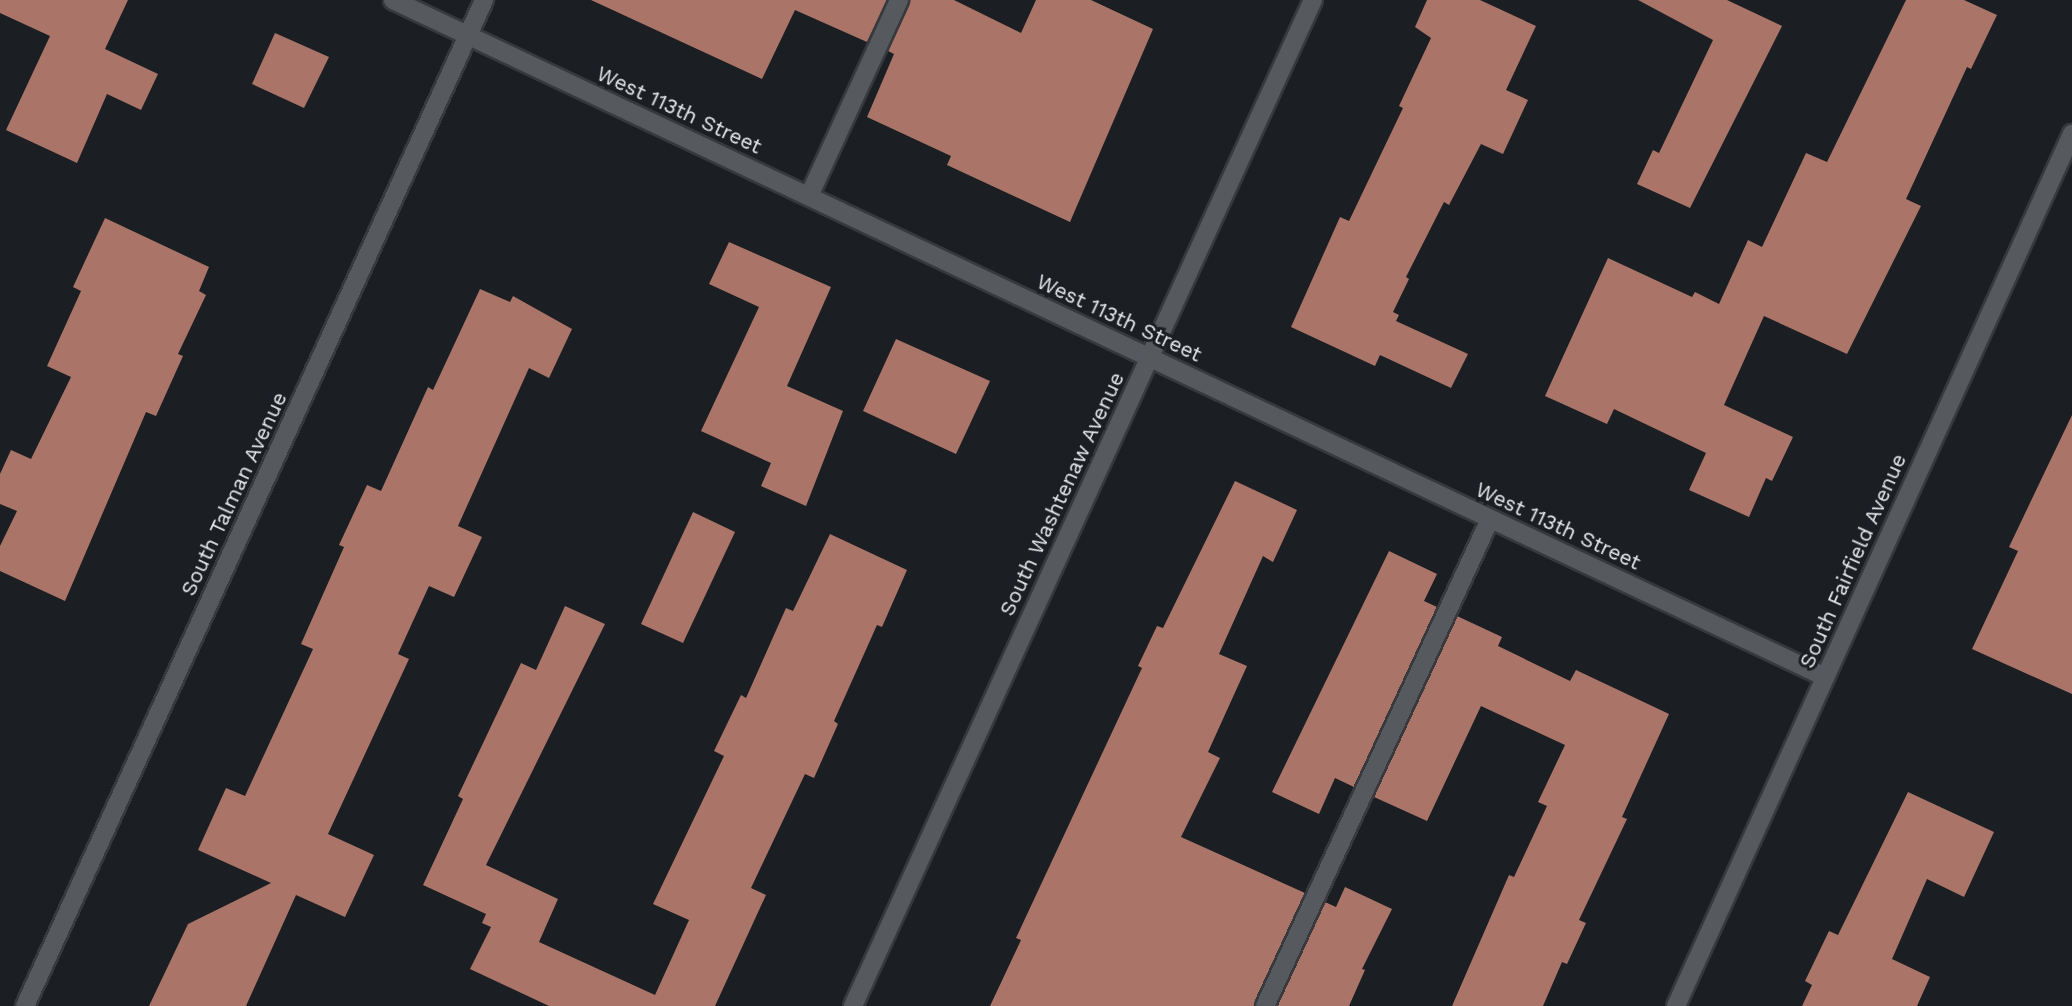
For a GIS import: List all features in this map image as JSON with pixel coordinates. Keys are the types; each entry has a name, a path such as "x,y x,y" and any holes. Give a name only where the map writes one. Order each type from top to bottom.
{"street":[{"name":"West 113th Street","path":"393,0 1825,677"},
{"name":"South Talman Avenue","path":"25,1006 484,0"},
{"path":"809,196 899,0"},
{"name":"South Washtenaw Avenue","path":"853,1006 1313,0"},
{"name":"South Fairfield Avenue","path":"1676,1006 2072,134"},
{"path":"1265,1006 1490,519"}],"building":[{"path":"0,0 128,0 105,49 158,74 141,110 107,94 77,163 6,130 50,36 0,13"},
{"path":"591,0 887,0 867,42 795,10 762,79"},
{"path":"910,0 954,0 1021,33 1036,0 1091,0 1153,29 1070,222 947,165 951,156 867,117 894,54 888,51"},
{"path":"1427,0 1480,0 1536,26 1506,90 1528,100 1503,154 1481,144 1449,205 1444,202 1406,277 1409,279 1393,312 1399,315 1396,321 1468,354 1451,388 1380,355 1375,366 1291,327 1340,217 1349,221 1403,108 1399,106 1431,38 1415,27"},
{"path":"1638,0 1727,0 1782,26 1690,208 1637,184 1653,150 1659,153 1713,40"},
{"path":"1906,0 1964,0 1997,15 1971,69 1967,67 1906,199 1921,206 1847,354 1764,316 1724,405 1793,437 1772,481 1766,478 1749,517 1689,490 1706,453 1614,409 1607,424 1545,396 1608,258 1692,297 1695,292 1719,304 1748,240 1762,247 1806,153 1827,162"},
{"path":"275,33 329,57 304,108 252,84"},
{"path":"105,218 209,267 199,291 206,295 178,354 183,356 156,416 146,412 65,601 0,571 0,546 17,511 0,504 0,474 11,450 31,459 71,377 47,366 81,291 73,287"},
{"path":"729,242 831,287 787,386 843,411 806,506 761,486 771,463 701,431 759,307 709,284"},
{"path":"480,289 510,302 513,296 572,329 549,378 529,368 458,526 482,537 454,597 429,586 398,654 409,659 328,834 374,855 345,917 296,895 246,1006 149,1006 188,924 271,883 198,850 226,788 245,796 313,649 301,644 344,547 339,545 367,485 381,491 428,387 433,390"},
{"path":"896,339 990,381 956,454 863,411"},
{"path":"2072,415 2072,694 1972,649 2018,551 2009,547"},
{"path":"1235,481 1297,510 1273,562 1263,556 1219,654 1247,666 1208,752 1220,758 1181,837 1305,893 1254,1006 990,1006 1021,940 1016,938 1142,668 1138,666 1157,626 1163,628"},
{"path":"693,512 735,532 683,643 641,624"},
{"path":"830,534 907,570 882,627 877,625 834,721 838,724 814,778 805,774 751,888 766,895 715,1006 549,1006 470,969 491,927 482,923 486,914 423,885 463,799 458,796 521,663 536,670 565,606 605,624 486,865 558,899 539,942 655,995 689,920 653,904 724,756 714,751 741,695 746,698 786,608 793,611"},
{"path":"1389,551 1437,574 1424,601 1437,607 1354,787 1335,778 1319,814 1272,792"},
{"path":"1457,616 1502,637 1498,646 1570,681 1576,670 1669,714 1622,817 1627,819 1579,920 1586,923 1567,964 1562,962 1543,1006 1452,1006 1509,875 1514,877 1547,806 1538,802 1565,745 1481,706 1427,821 1374,797"},
{"path":"1908,792 1994,832 1964,897 1927,879 1892,959 1930,977 1917,1006 1802,1006 1812,985 1805,981 1829,931 1838,935"},
{"path":"1345,887 1392,909 1362,969 1365,970 1349,1006 1277,1006 1325,902 1336,907"}]}
